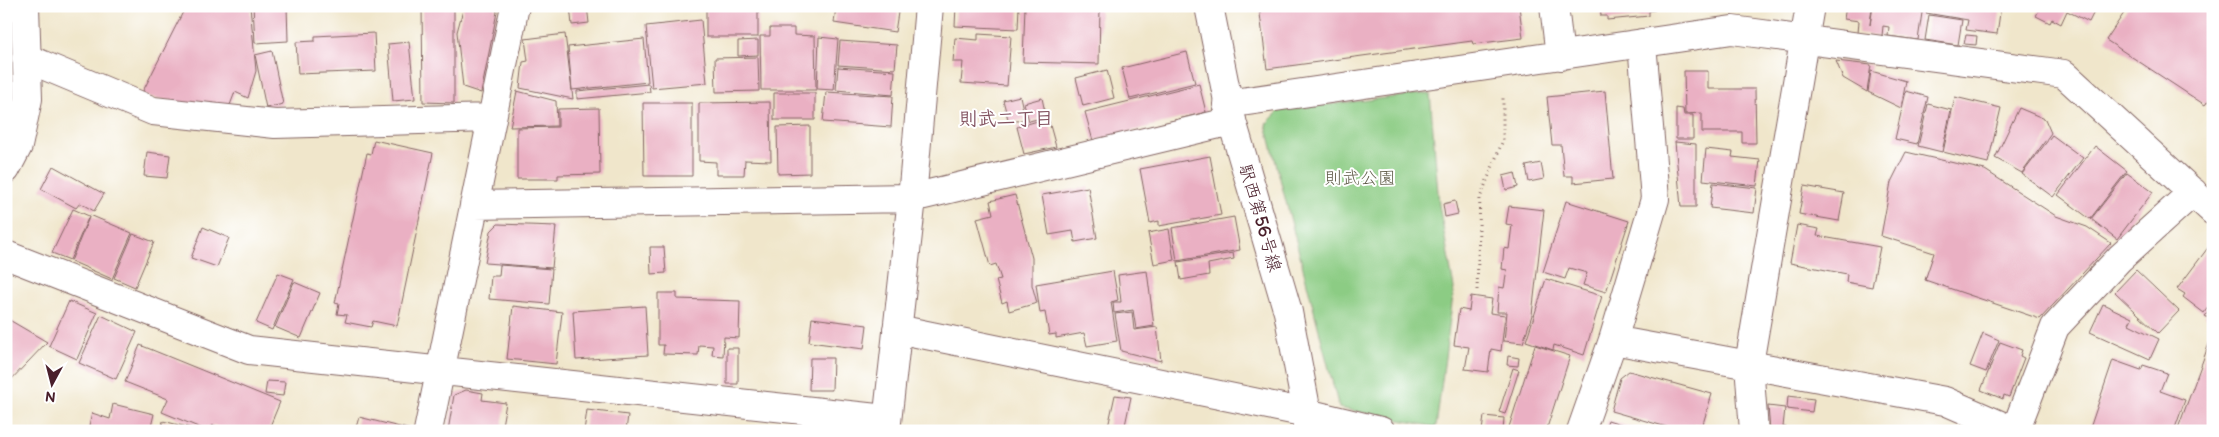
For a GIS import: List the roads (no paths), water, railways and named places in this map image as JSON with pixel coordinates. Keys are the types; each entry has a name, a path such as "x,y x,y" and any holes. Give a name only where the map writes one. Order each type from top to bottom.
{"street":[{"path":"6,169 18,146 28,99 25,6"},
{"path":"428,431 515,6"},
{"path":"6,255 248,350 440,371 886,425 912,198 929,6"},
{"name":"駅西第56号線","path":"1209,6 1230,112 1288,312 1307,422"},
{"path":"1554,6 1560,56"},
{"path":"1754,431 1749,364 1810,6"},
{"path":"474,205 912,198 1230,112 1503,64 1732,30 2064,74 2205,198 2120,258 2055,327 2014,431 1945,401 1613,340"},
{"path":"1581,431 1613,340 1656,199 1642,44"},
{"path":"26,58 153,111 275,124 491,118"},
{"path":"897,329 1307,422 1381,431"}],"district":[{"name":"則武二丁目","path":"1006,119"}],"park label":[{"name":"則武公園","path":"1360,178"}]}
